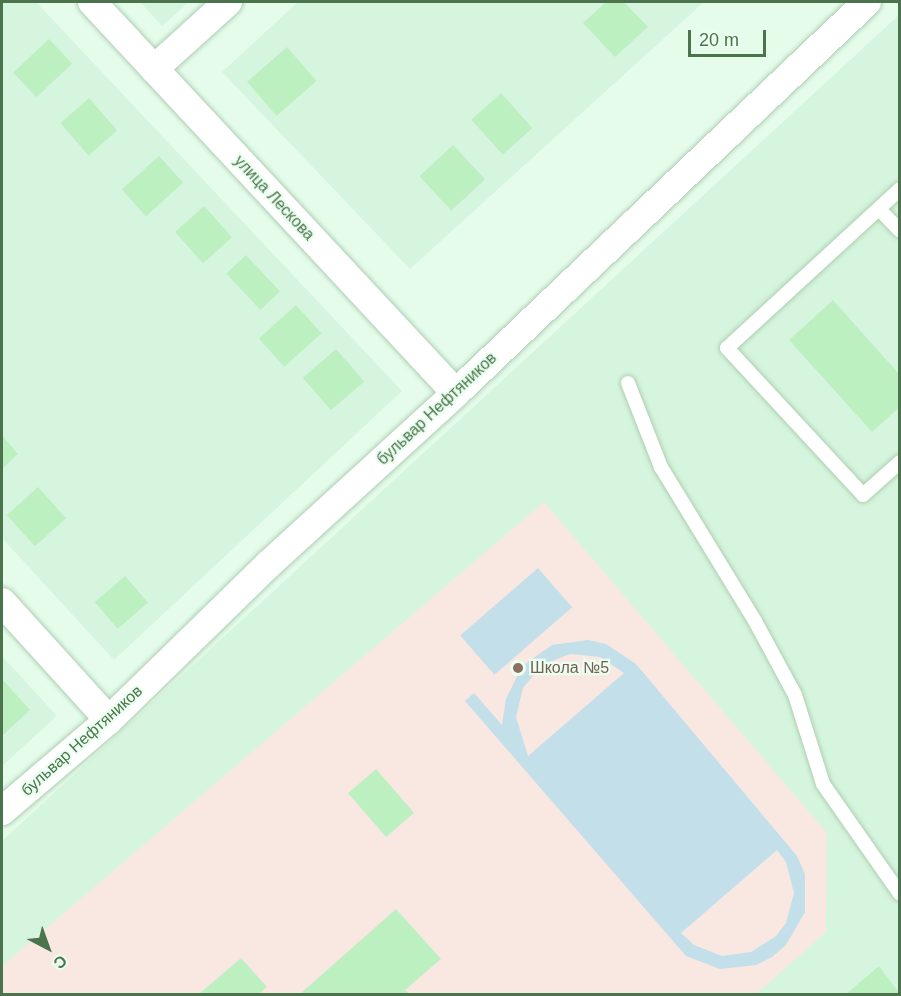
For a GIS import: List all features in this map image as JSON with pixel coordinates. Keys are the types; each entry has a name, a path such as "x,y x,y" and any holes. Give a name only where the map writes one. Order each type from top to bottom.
{"street":[{"name":"улица Лескова","path":"92,2 456,393"},
{"path":"154,69 228,2"},
{"name":"бульвар Нефтяников","path":"2,811 109,720 269,564 456,393 867,2"},
{"path":"2,602 109,720"}],"lane":[{"path":"900,189 727,348 864,495 900,462"},
{"path":"879,208 900,231"},
{"path":"628,383 661,467 755,621 795,695 823,784 900,894"}],"shaded area":[{"path":"2,2 36,2 402,391 114,660 2,538"},
{"path":"140,2 189,2 162,26"},
{"path":"298,2 704,2 410,269 222,72"},
{"path":"899,15 899,994 2,994 2,841"},
{"name":"Школа №5","path":"544,502 827,833 826,932 756,994 2,994 2,966"},
{"path":"538,568 572,607 494,675 460,636"},
{"path":"588,640 606,644 636,664 797,856 805,874 805,912 786,945 772,957 756,965 720,969 686,956 465,701 474,693 502,725 506,699 522,666 552,645","holes":["570,654 600,657 624,673 528,756 516,717 523,688 542,665","777,850 786,862 794,893 786,923 776,936 751,952 722,956 694,945 681,933"]},
{"path":"2,656 57,716 2,766"}],"building":[{"path":"606,2 624,2 648,27 615,57 583,23"},
{"path":"49,39 72,64 36,97 13,72"},
{"path":"287,47 317,81 277,116 247,82"},
{"path":"501,93 532,128 503,155 471,120"},
{"path":"89,98 117,130 89,155 60,123"},
{"path":"453,145 485,179 451,211 419,176"},
{"path":"159,156 183,183 146,216 122,189"},
{"path":"204,206 232,237 203,263 175,232"},
{"path":"246,255 280,292 260,310 226,273"},
{"path":"833,300 900,375 900,407 872,432 789,340"},
{"path":"296,305 321,333 284,367 259,338"},
{"path":"336,349 364,381 331,410 303,378"},
{"path":"2,435 18,454 2,469"},
{"path":"38,487 66,518 35,546 7,515"},
{"path":"125,576 148,602 118,629 95,602"},
{"path":"2,679 30,710 2,736"},
{"path":"376,769 414,813 386,837 348,793"},
{"path":"396,909 441,959 405,990 409,994 300,994"},
{"path":"241,958 267,987 259,994 199,994"},
{"path":"879,966 900,994 846,994"}],"place":[{"name":"Школа №5","path":"518,668"}]}
